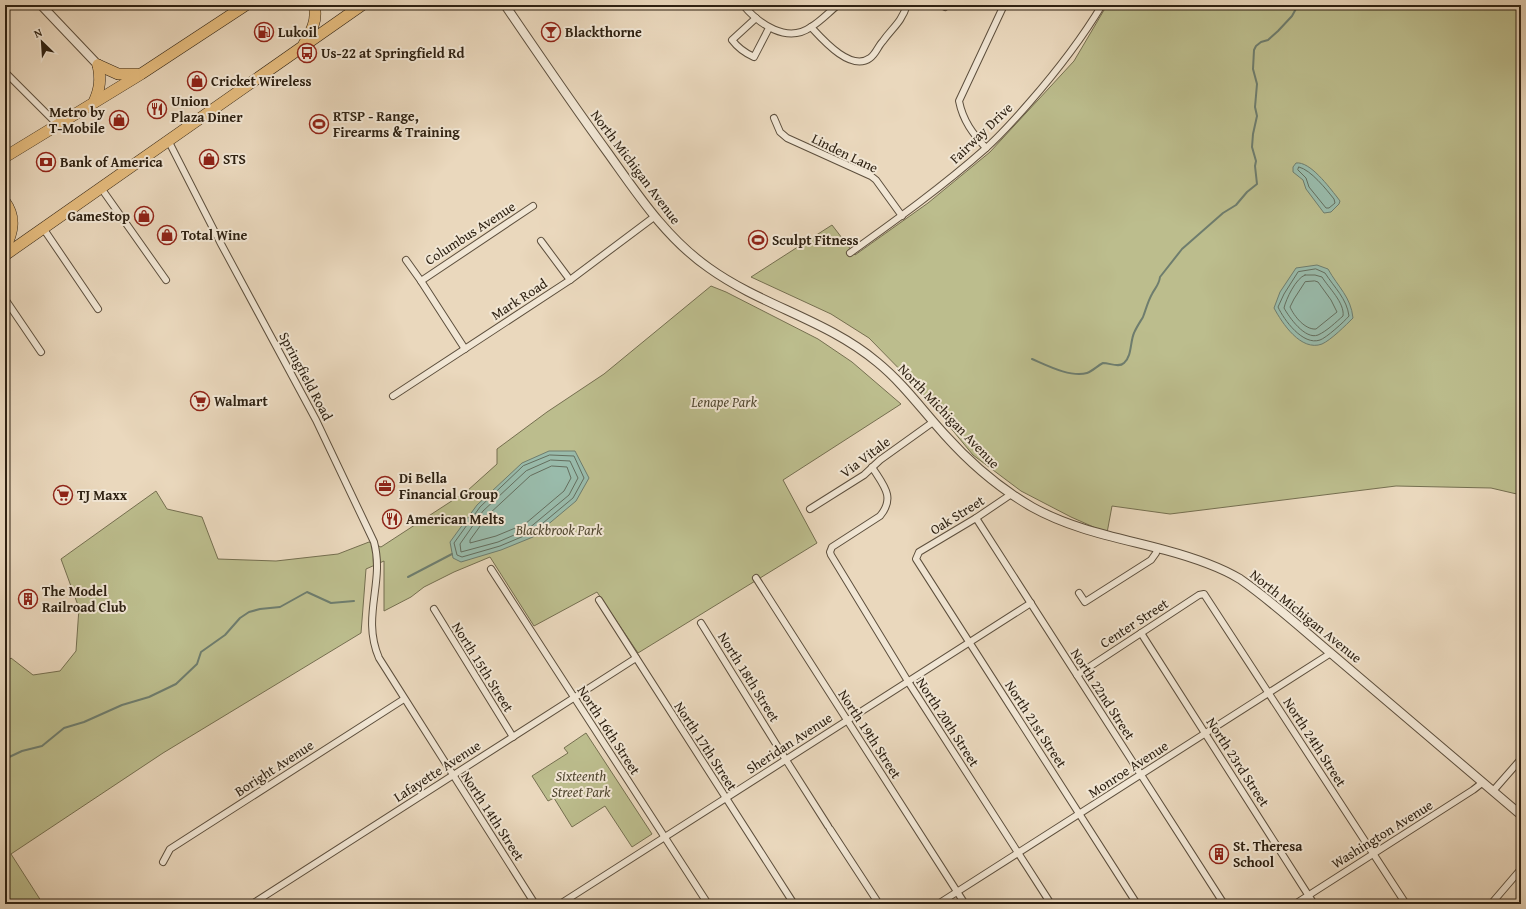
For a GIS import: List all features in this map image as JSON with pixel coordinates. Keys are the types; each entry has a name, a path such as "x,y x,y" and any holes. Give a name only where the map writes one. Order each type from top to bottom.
{"highway":[{"path":"5,158 141,74 246,5"},
{"path":"304,45 316,18 314,5"},
{"path":"5,255 362,5"},
{"path":"98,65 118,74 141,74"},
{"path":"94,102 100,86 98,65"},
{"path":"5,202 13,221 11,235 5,248"}],"street":[{"path":"41,5 98,65"},
{"name":"North Michigan Avenue","path":"505,5 561,88 654,217 687,252 730,283 754,296 823,326 862,350 898,381 933,422 972,463 1010,495 1037,510 1068,524 1096,533 1194,558 1238,578 1287,615 1521,815"},
{"path":"743,5 769,28 785,33 804,31 838,5"},
{"path":"811,27 831,48 844,56 860,62 865,61 874,54 884,39 898,23 904,15 907,5"},
{"path":"986,148 966,124 958,101 1004,5"},
{"name":"Fairway Drive","path":"850,253 931,195 1007,128 1060,67 1102,5"},
{"path":"756,18 732,40 746,53 754,57 769,28"},
{"path":"5,72 58,125"},
{"name":"Linden Lane","path":"774,118 780,132 787,138 871,176 876,180 902,216"},
{"name":"Springfield Road","path":"168,140 224,249 316,420 374,542 377,564 371,621 372,636"},
{"path":"100,188 166,280"},
{"name":"Columbus Avenue","path":"421,280 533,206"},
{"name":"Mark Road","path":"393,396 570,280 654,217"},
{"path":"43,228 98,309"},
{"path":"542,241 570,280"},
{"path":"406,260 421,280 465,349"},
{"path":"5,299 41,352"},
{"name":"Via Vitale","path":"810,508 864,475 880,460 933,422"},
{"name":"North 20th Street","path":"872,467 887,493 888,502 885,510 880,516 832,547 831,555 908,681 1051,904"},
{"name":"Oak Street","path":"918,556 919,552 976,518 1010,495"},
{"name":"North 22nd Street","path":"976,518 1224,904"},
{"path":"1079,593 1085,602 1151,560 1157,548"},
{"name":"North 21st Street","path":"918,556 916,559 1137,904"},
{"name":"North 16th Street","path":"491,569 708,904"},
{"name":"North 19th Street","path":"756,578 965,904"},
{"name":"Center Street","path":"1077,674 1199,595 1204,594"},
{"name":"North 24th Street","path":"1204,594 1406,904"},
{"name":"North 17th Street","path":"599,600 794,904"},
{"name":"Sheridan Avenue","path":"560,904 1030,603"},
{"name":"North 15th Street","path":"434,609 513,737"},
{"name":"North 18th Street","path":"701,623 786,760 879,904"},
{"name":"North 23rd Street","path":"1141,633 1314,904"},
{"name":"North 14th Street","path":"372,636 376,652 382,664 535,904"},
{"name":"Monroe Avenue","path":"938,904 1330,653"},
{"name":"Lafayette Avenue","path":"252,904 636,658"},
{"name":"Boright Avenue","path":"163,862 170,849 404,699"},
{"path":"1492,791 1521,759"},
{"name":"Washington Avenue","path":"1295,904 1474,790 1482,783"},
{"path":"1491,904 1521,869"}],"green space":[{"path":"1107,5 1521,5 1521,495 1491,488 1396,486 1170,514 1112,506 1107,533 1071,517 1021,491 973,455 916,386 869,338 831,314 751,277 832,225 855,255 928,203 990,152 1074,61"},
{"name":"Lenape Park","path":"711,286 726,292 818,339 852,362 901,404 783,480 817,543 638,653 597,592 534,626 490,557 454,572 424,587 411,597 384,611 384,561 366,569 361,633 163,753 11,854 43,904 5,904 5,664 11,658 33,675 60,671 76,651 79,608 61,559 156,491 167,509 202,517 218,559 276,561 338,554 369,542 381,547 467,491 497,464 497,449 547,412 604,374"},
{"name":"Sixteenth Street Park","path":"586,733 652,834 632,847 605,806 572,827 554,798 548,801 532,776 568,753 564,748"}],"water":[{"path":"1296,163 1301,163 1313,170 1340,201 1331,212 1324,213 1306,189 1303,180 1293,172 1293,167"},
{"path":"1317,265 1328,269 1347,298 1353,318 1330,339 1322,344 1314,345 1307,344 1293,335 1274,308 1280,292 1296,268"},
{"path":"549,451 575,451 589,478 576,501 533,537 501,550 461,562 453,558 450,542 477,505 522,463"}],"waterway":[{"path":"1032,359 1059,370 1074,374 1087,373 1103,363 1120,365 1127,360 1134,333 1143,317 1149,299 1158,284 1160,277 1182,249 1223,213 1236,205 1247,192 1257,184 1255,166 1256,161 1252,147 1257,116 1255,107 1257,84 1253,69 1254,50 1261,42 1268,40 1278,31 1292,16 1298,5"},
{"path":"408,577 452,554"},
{"path":"5,759 22,751 42,746 64,728 84,722 122,705 149,697 176,684 197,664 201,652 225,635 240,618 249,612 260,609 280,607 307,592 331,603 354,601"}],"place":[{"name":"Lukoil","path":"264,32"},
{"name":"Blackthorne","path":"551,32"},
{"name":"Us-22 at Springfield Rd","path":"307,53"},
{"name":"Cricket Wireless","path":"197,81"},
{"name":"Union Plaza Diner","path":"157,109"},
{"name":"Metro by T-Mobile","path":"119,120"},
{"name":"RTSP - Range, Firearms & Training","path":"319,124"},
{"name":"STS","path":"209,159"},
{"name":"Bank of America","path":"46,162"},
{"name":"GameStop","path":"144,216"},
{"name":"Total Wine","path":"167,235"},
{"name":"Sculpt Fitness","path":"758,240"},
{"name":"Walmart","path":"200,401"},
{"name":"Di Bella Financial Group","path":"385,486"},
{"name":"TJ Maxx","path":"63,495"},
{"name":"American Melts","path":"392,519"},
{"name":"The Model Railroad Club","path":"28,599"},
{"name":"St. Theresa School","path":"1219,854"}],"park label":[{"name":"Blackbrook Park","path":"559,530"}]}
